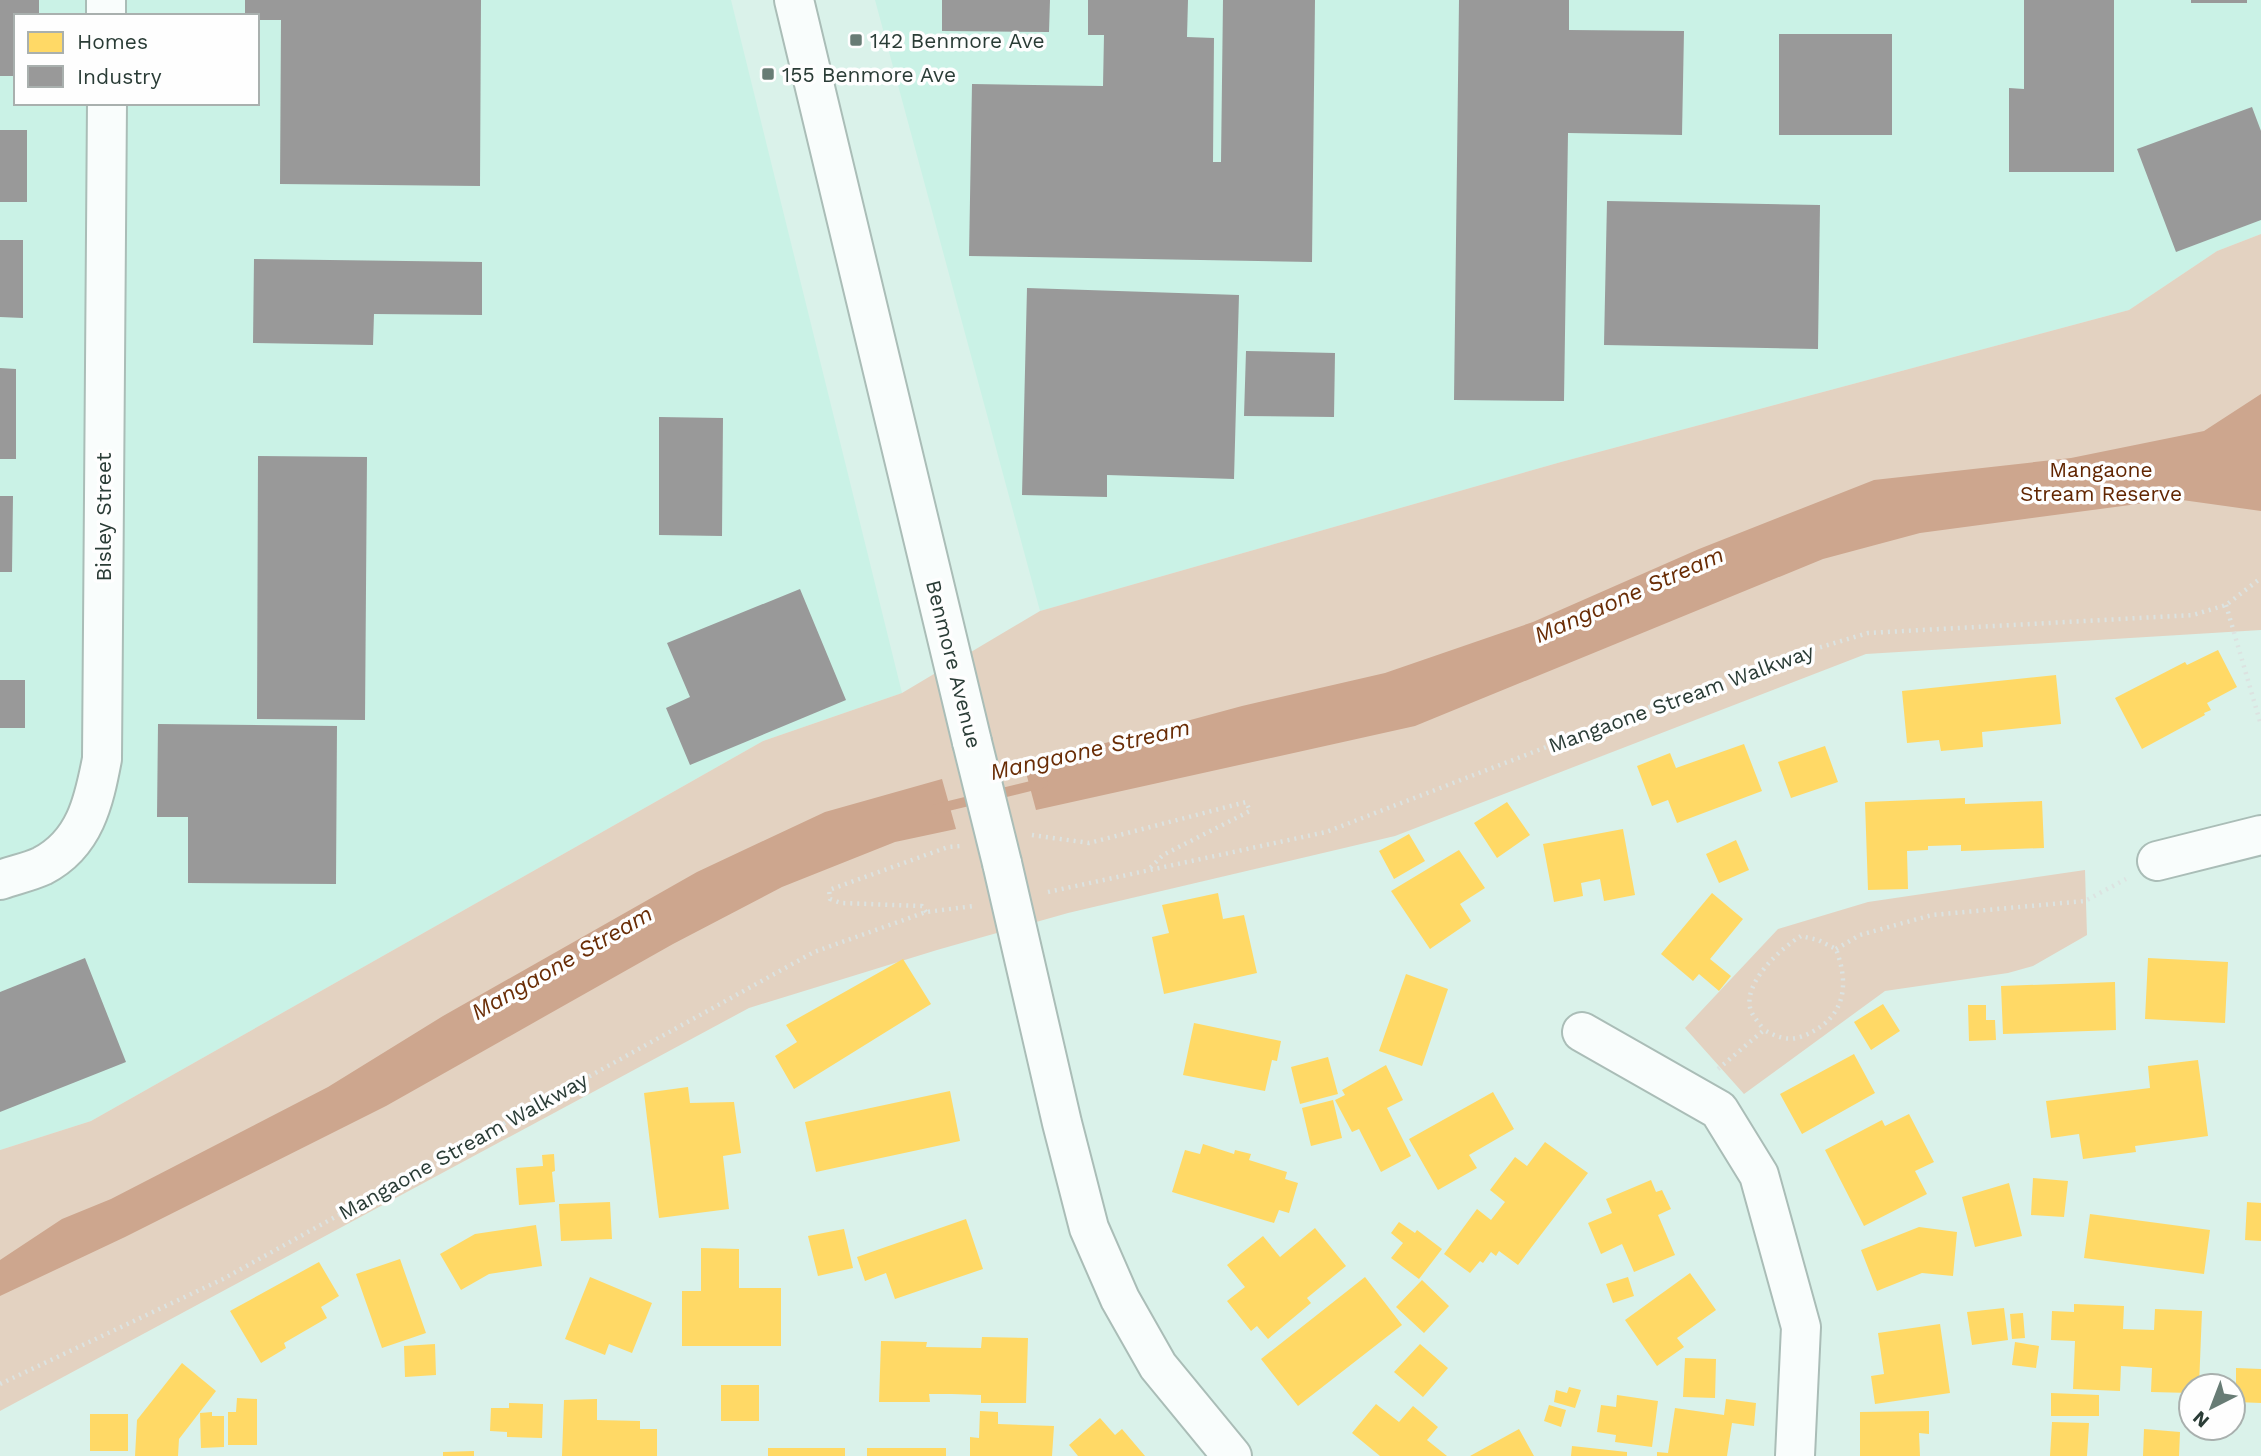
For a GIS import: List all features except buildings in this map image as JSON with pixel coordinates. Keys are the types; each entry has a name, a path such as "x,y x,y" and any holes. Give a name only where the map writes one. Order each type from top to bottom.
{"street":[{"name":"Benmore Avenue","path":"794,0 972,742 1014,850 1009,902 1090,1228 1120,1299 1158,1366 1232,1456"},
{"name":"Bisley Street","path":"0,880 43,865 64,849 83,829 94,800 102,759 107,105"},
{"path":"2157,861 2261,835"},
{"path":"1582,1032 1719,1110 1759,1175 1801,1327 1795,1456"}],"path":[{"name":"Mangaone Stream Walkway","path":"0,1384 223,1279 814,952 926,912 1009,902 1326,832 1754,667 1868,633 2193,615 2226,606 2261,578"},
{"path":"2226,606 2261,726"},
{"name":"Mangaone Stream Walkway","path":"1014,850 1035,835 1089,843 1246,802 1250,811 1163,855 1149,870"},
{"name":"Mangaone Stream Walkway","path":"926,912 922,906 841,902 830,899 829,890 948,847 966,845"},
{"path":"1836,949 1860,935 1932,915 2085,901 2157,861"},
{"path":"1801,936 1818,940 1836,949 1842,971 1843,996 1831,1019 1802,1037 1786,1039 1764,1030 1750,1010 1751,989 1765,967 1786,945 1801,936"},
{"path":"1702,1101 1719,1065 1764,1030"}],"shaded area":[{"path":"0,0 731,0 902,693 763,741 91,1121 0,1150"},
{"path":"875,0 2261,0 2261,234 2217,251 2129,310 1561,462 1040,611"}],"green space":[{"name":"Mangaone Stream Reserve","path":"2261,234 2261,630 1866,654 1395,836 1068,913 749,1008 0,1411 0,1150 91,1121 763,741 902,693 1040,611 1561,462 2129,310 2217,251"},
{"path":"2085,870 2087,935 2033,966 2008,973 1885,991 1744,1094 1685,1028 1778,929 1868,902"}],"water":[{"path":"2261,394 2261,511 2175,499 1920,533 1823,559 1415,726 1036,810 1024,765 1242,706 1385,673 1533,622 1699,549 1874,480 2071,458 2204,431"},
{"path":"942,779 956,829 895,842 782,887 673,944 386,1106 125,1237 0,1296 0,1260 62,1219 111,1199 328,1087 443,1016 697,872 825,812"}],"waterway":[{"name":"Mangaone Stream","path":"936,809 1043,783"}],"place":[{"name":"142 Benmore Ave","path":"856,40"},
{"name":"155 Benmore Ave","path":"768,74"}]}
